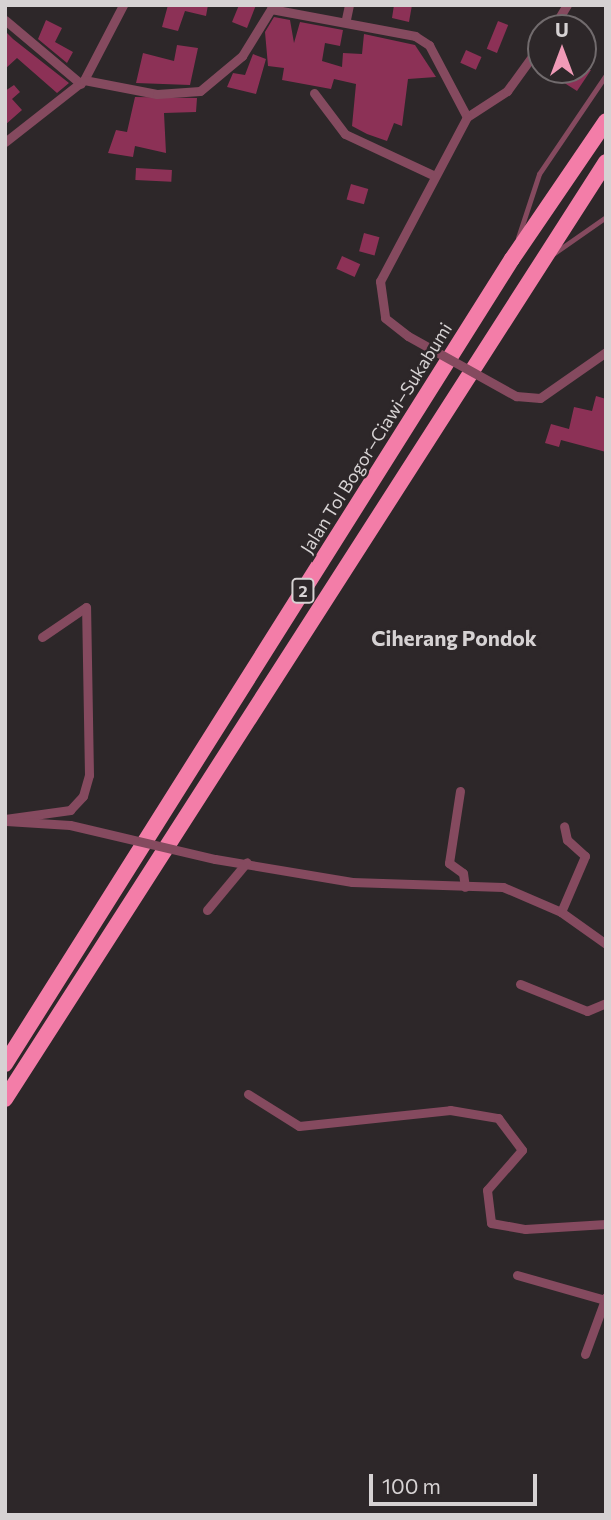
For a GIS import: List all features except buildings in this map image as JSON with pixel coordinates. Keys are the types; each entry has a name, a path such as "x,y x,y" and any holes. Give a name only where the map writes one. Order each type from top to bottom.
{"highway":[{"name":"Jalan Tol Bogor–Ciawi–Sukabumi","path":"5,1064 512,259 606,121"},
{"name":"2","path":"5,1099 546,250 606,162"}],"street":[{"path":"5,142 83,82 123,5"},
{"path":"346,19 349,5"},
{"path":"5,20 83,82 157,94 198,92 244,54 265,8 346,19 425,41 467,117"},
{"path":"527,63 507,91 467,117 380,281 385,318 408,336 516,396 540,398 606,352"},
{"path":"314,93 345,134 435,176"},
{"path":"5,820 77,806 89,775 86,607 41,637"},
{"path":"460,791 449,863 463,873 465,887"},
{"path":"5,820 70,825 215,859 247,862 352,882 503,887 561,912 606,944"},
{"path":"561,912 585,856 567,840 564,826"},
{"path":"207,910 247,862"},
{"path":"520,984 587,1012 606,1003"},
{"path":"248,1094 299,1126 450,1110 498,1118 522,1150 487,1190 491,1223 524,1229 606,1224"},
{"path":"517,1275 605,1299 585,1354"}],"lane":[{"path":"512,259 540,174 606,75"},
{"path":"546,250 555,254 606,217"}],"district":[{"name":"Ciherang Pondok","path":"454,638"}]}
